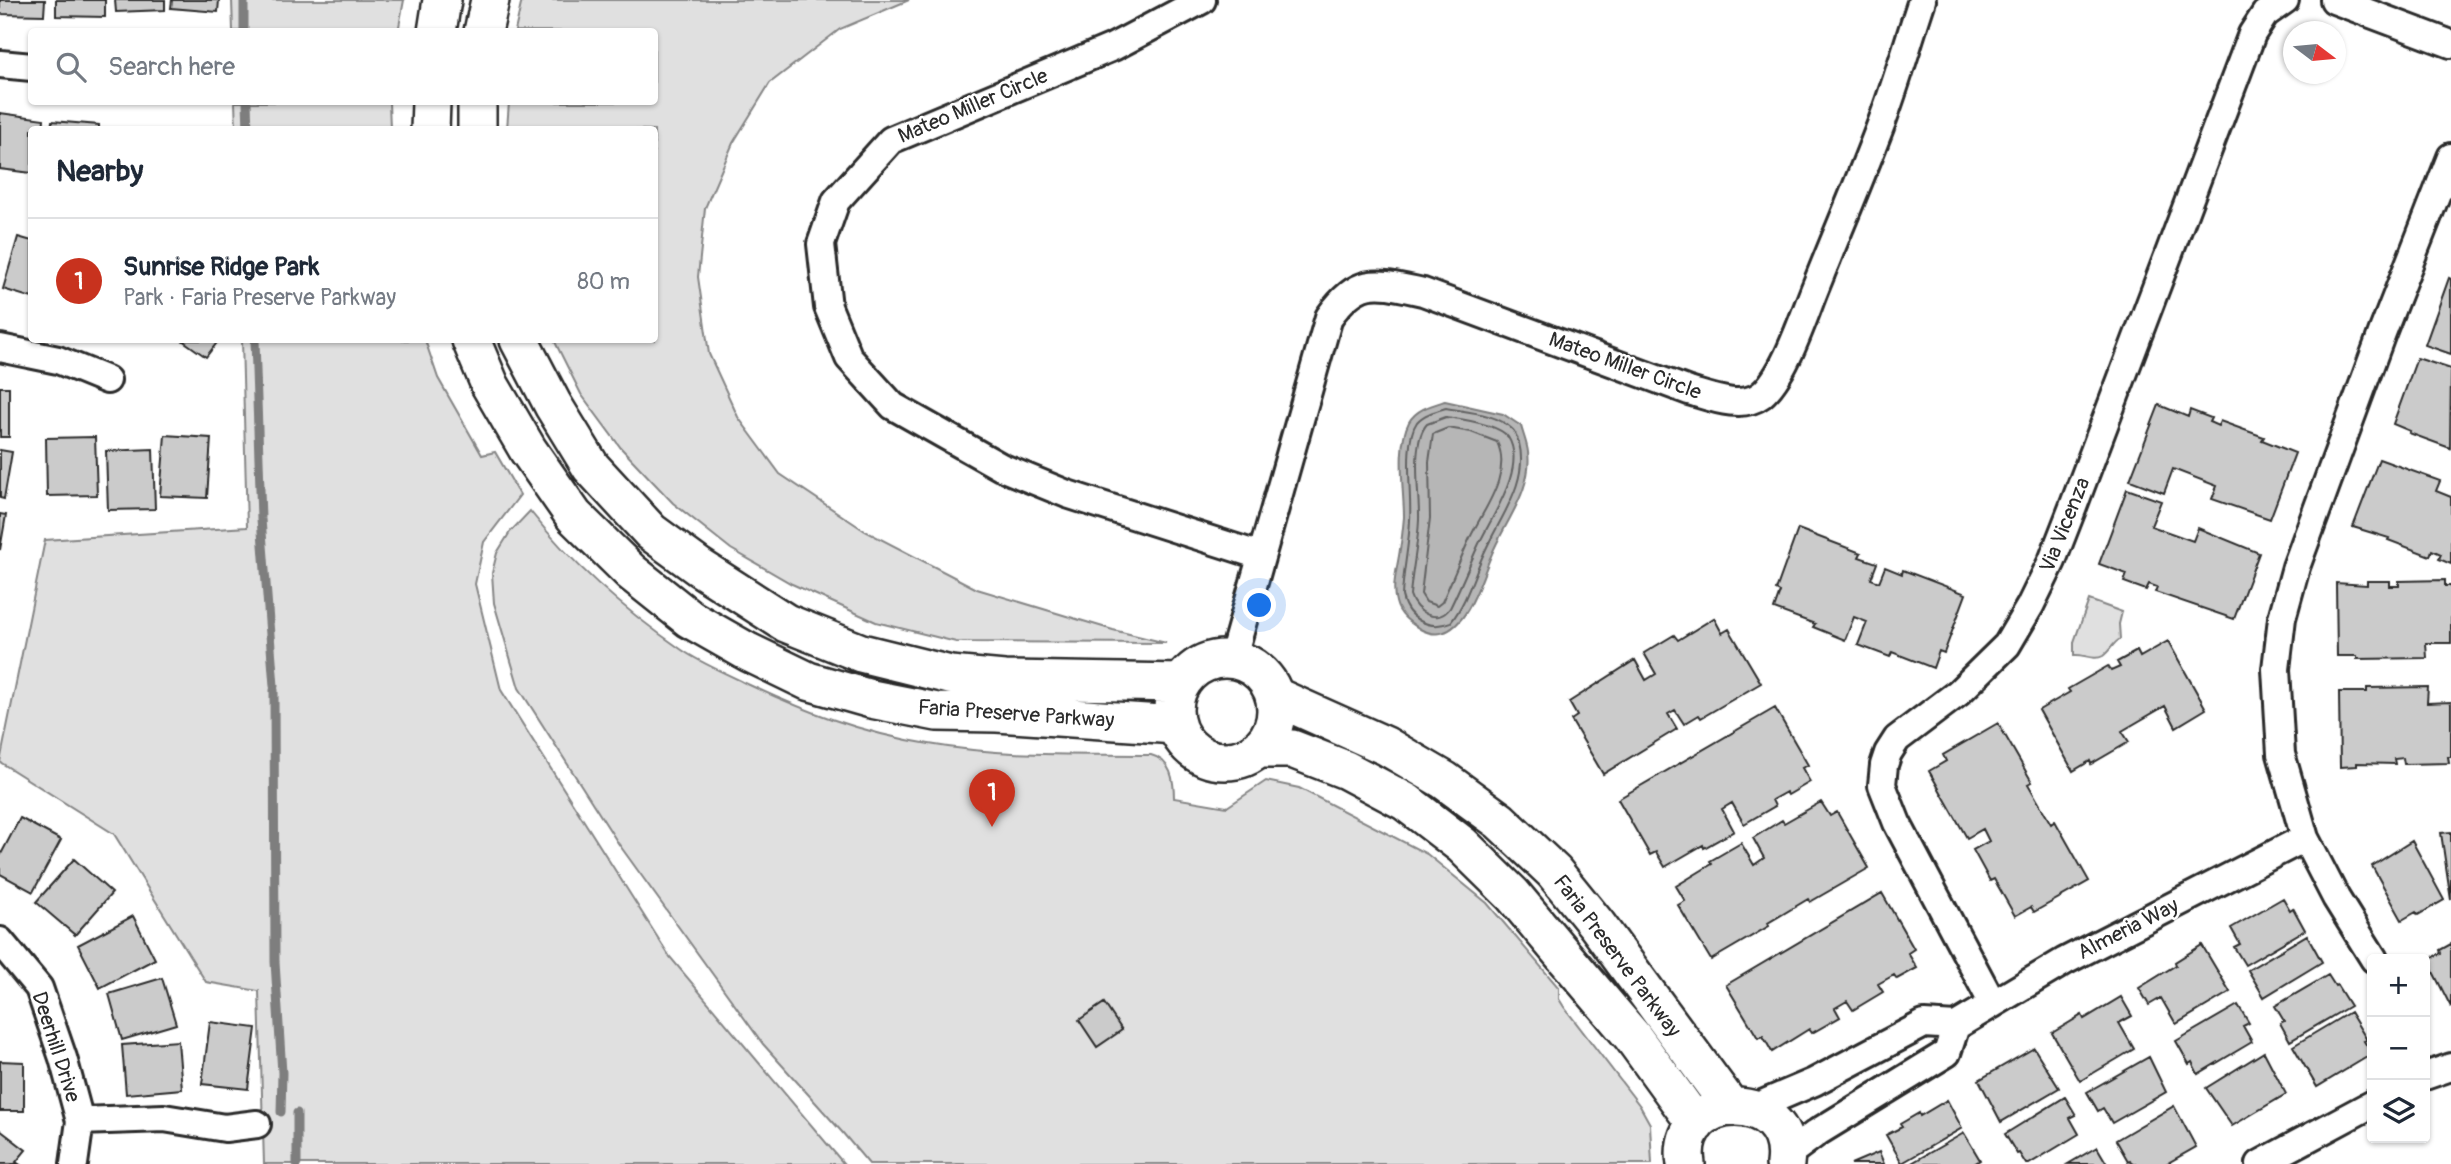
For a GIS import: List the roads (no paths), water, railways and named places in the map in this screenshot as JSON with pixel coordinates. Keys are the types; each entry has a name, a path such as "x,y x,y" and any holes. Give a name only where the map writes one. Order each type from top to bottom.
{"street":[{"path":"438,28 442,0"},
{"path":"484,28 490,0"},
{"name":"Mateo Miller Circle","path":"1202,0 1112,47 891,140 836,201 821,244 828,307 849,358 893,406 1001,467 1067,494 1261,556"},
{"name":"Mateo Miller Circle","path":"1232,660 1329,317 1342,299 1360,286 1382,283 1423,292 1689,391 1723,401 1746,402 1760,396 1788,354 1881,125 1922,0"},
{"name":"Via Vicenza","path":"1993,1004 1892,810 1882,785 1888,752 1897,739 1958,693 2007,645 2031,606 2052,561 2088,468 2252,34 2266,14 2285,0"},
{"path":"2334,0 2451,44"},
{"path":"0,64 28,67"},
{"path":"430,126 431,105"},
{"path":"477,105 477,126"},
{"path":"2371,954 2336,898 2305,838 2281,754 2276,669 2282,618 2301,553 2382,332 2451,158"},
{"name":"Faria Preserve Parkway","path":"472,343 490,385 528,450 574,516 631,572 690,619 748,652 808,681 871,699 937,712 996,713 1176,725"},
{"name":"Faria Preserve Parkway","path":"521,343 553,405 591,467 642,523 699,567 786,623 861,653 950,675 1004,680 1182,683"},
{"path":"0,348 58,360 107,380"},
{"path":"1218,660 1232,660 1258,671 1274,696 1276,710 1268,738 1246,757 1232,761 1206,758 1187,745 1176,725 1176,696 1182,683 1204,664 1218,660"},
{"name":"Faria Preserve Parkway","path":"1274,696 1386,746 1444,780 1500,821 1554,873 1742,1107 1766,1116 1777,1126 1784,1140 1786,1159"},
{"name":"Faria Preserve Parkway","path":"1258,749 1292,749 1346,770 1406,803 1462,845 1513,895 1632,1036 1696,1124"},
{"name":"Almeria Way","path":"1956,1026 2065,961 2305,838"},
{"name":"Deerhill Drive","path":"0,941 39,988 63,1058 80,1121 74,1164"},
{"path":"1686,1164 1688,1139 1696,1124 1709,1113 1742,1107 1814,1082 1924,1024 1956,1026 1947,1054 1818,1132 1786,1159"},
{"path":"2260,1164 2367,1107"},
{"path":"80,1121 164,1118 225,1129 257,1125"}],"water":[{"path":"1445,401 1503,414 1521,426 1528,466 1522,493 1467,611 1458,623 1447,631 1435,634 1420,629 1405,618 1397,607 1394,589 1404,517 1402,456 1405,432 1416,414"}],"waterway":[{"path":"244,0 244,28"},
{"path":"247,105 248,126"},
{"path":"255,343 261,519 274,686"},
{"path":"274,690 275,962 282,1073 281,1112"},
{"path":"297,1113 297,1164"}],"place":[{"name":"Sunrise Ridge Park","path":"992,827"}]}
